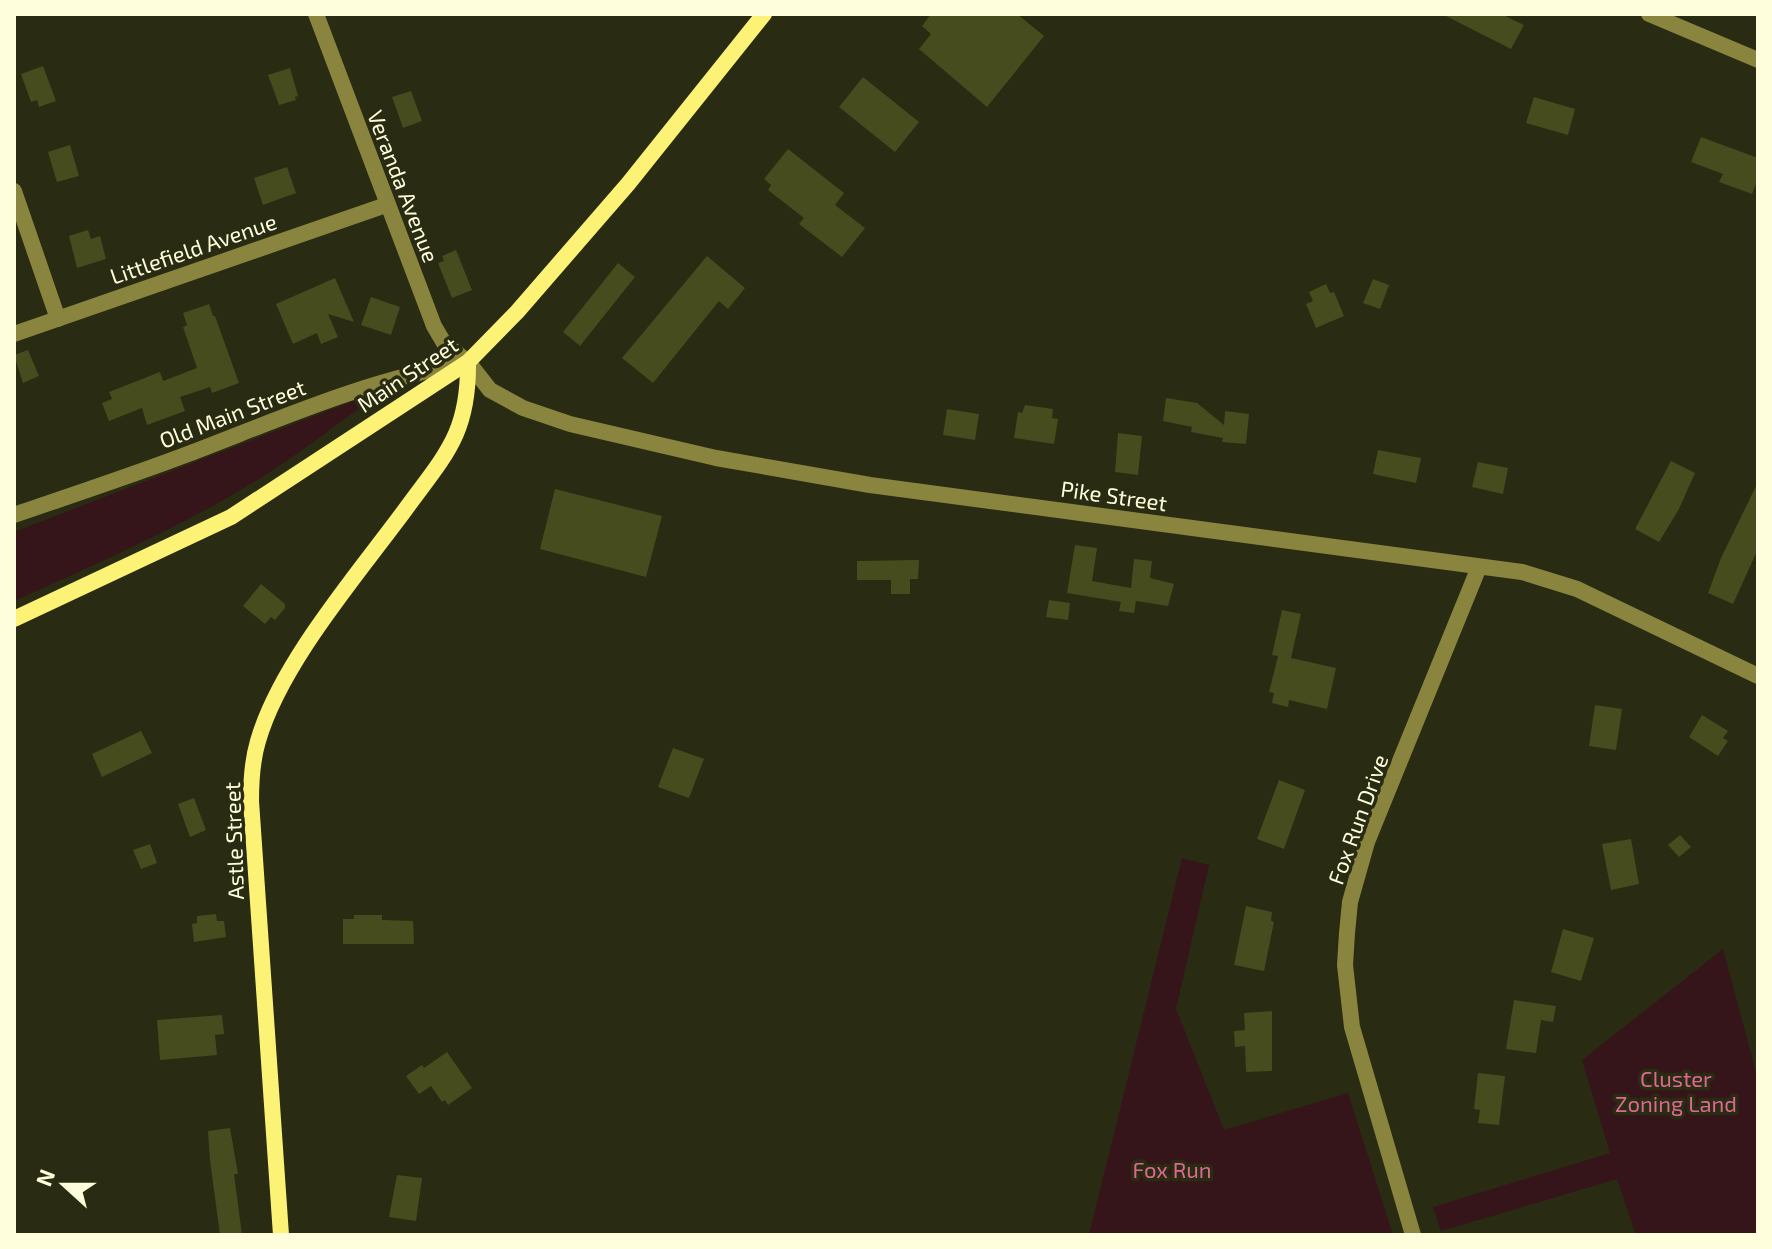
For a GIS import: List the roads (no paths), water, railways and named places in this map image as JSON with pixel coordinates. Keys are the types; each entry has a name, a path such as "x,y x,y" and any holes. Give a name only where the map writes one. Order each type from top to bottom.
{"main road":[{"name":"Main Street","path":"14,619 231,517 468,362 517,312 628,184 764,14"},
{"name":"Astle Street","path":"281,1235 251,801 254,755 272,703 303,651 454,442 469,394 468,362"}],"street":[{"name":"Veranda Avenue","path":"316,14 434,326 444,343 468,362"},
{"path":"1649,14 1758,60"},
{"path":"14,191 58,319"},
{"name":"Littlefield Avenue","path":"14,334 386,205"},
{"name":"Old Main Street","path":"14,515 186,455 361,388 426,369 468,362"},
{"name":"Pike Street","path":"468,362 478,378 497,394 548,417 753,466 870,485 1522,572 1577,589 1758,676"},
{"name":"Fox Run Drive","path":"1413,1235 1352,1027 1345,965 1350,902 1367,842 1479,567"}],"park label":[{"name":"Cluster Zoning Land","path":"1676,1090"},
{"name":"Fox Run","path":"1172,1169"}]}
